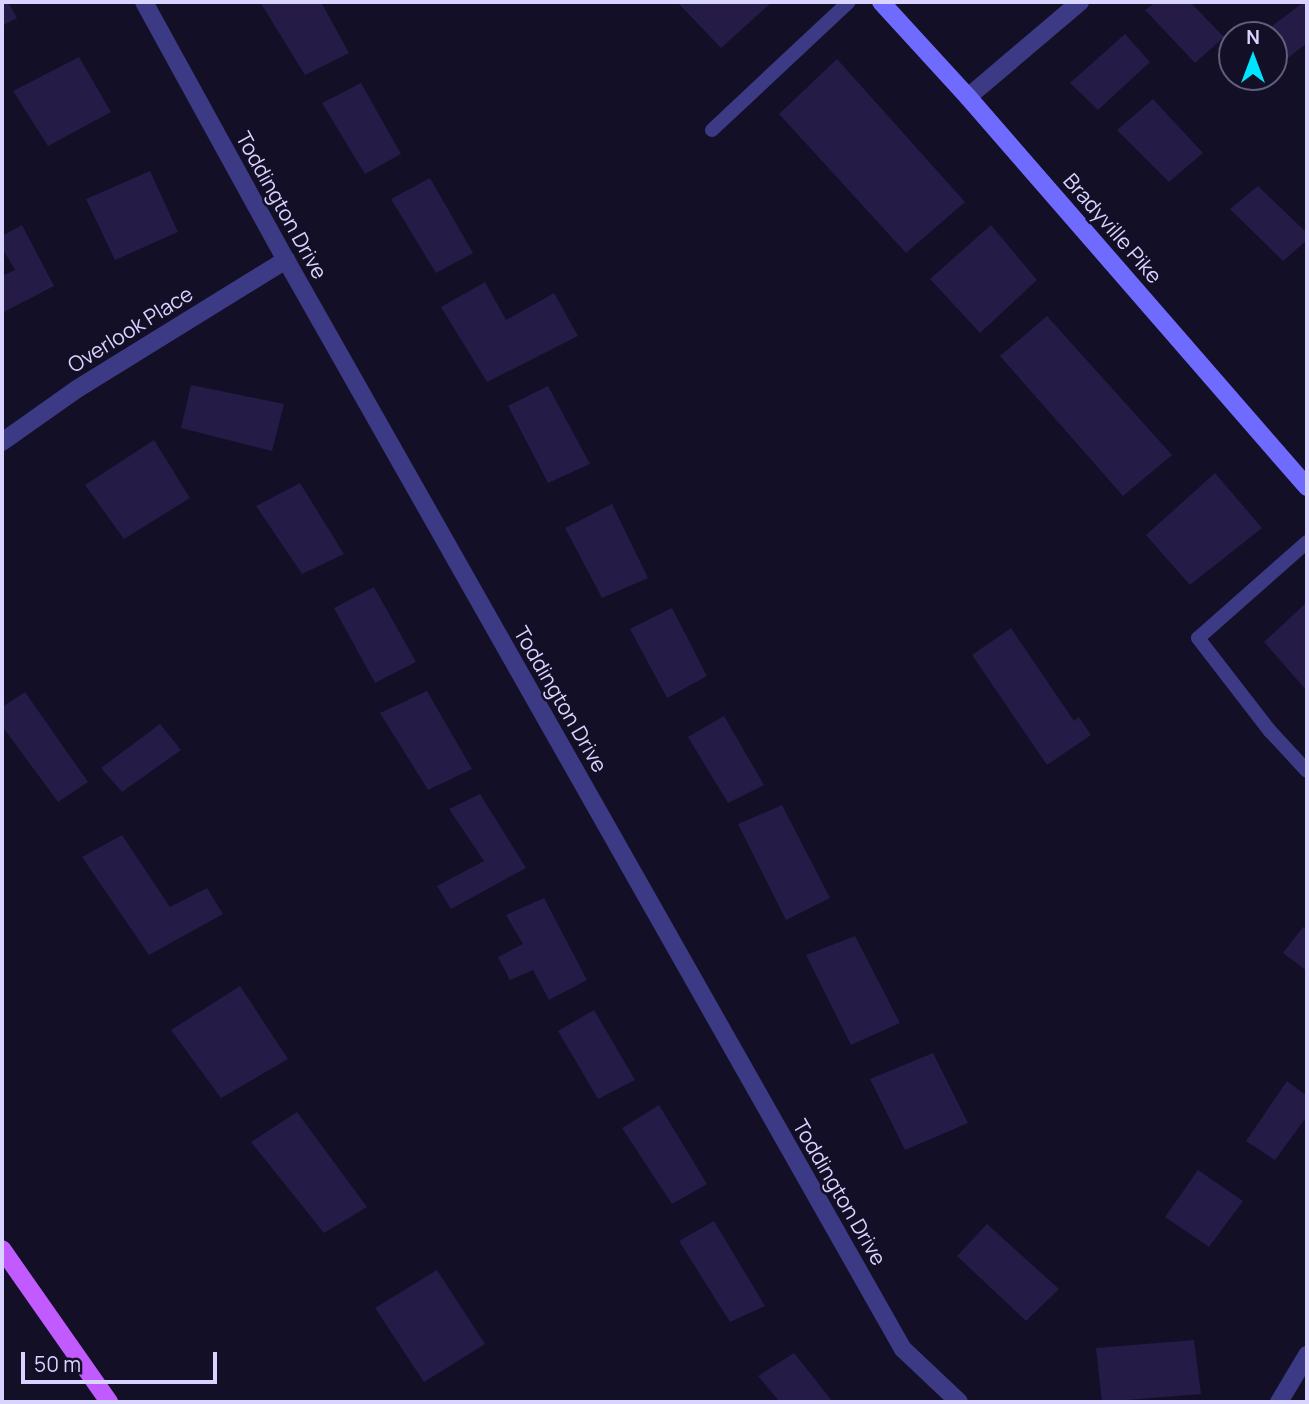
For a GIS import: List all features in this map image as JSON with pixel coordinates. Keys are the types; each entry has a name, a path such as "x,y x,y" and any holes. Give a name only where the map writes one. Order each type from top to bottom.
{"main road":[{"name":"Bradyville Pike","path":"881,2 968,97 1307,486"},
{"path":"2,1249 109,1402"}],"street":[{"name":"Toddington Drive","path":"144,2 286,260 903,1349 959,1402"},
{"path":"968,97 1080,2"},
{"name":"Overlook Place","path":"2,442 77,389 286,260"},
{"path":"1279,1402 1307,1355"}],"lane":[{"path":"712,130 849,2"},
{"path":"1307,542 1198,638 1270,731 1307,771"}],"building":[{"path":"2,2 8,2 17,18 2,26"},
{"path":"260,2 321,2 349,53 305,75"},
{"path":"677,2 772,2 721,48"},
{"path":"1156,2 1190,2 1218,31 1218,42 1195,63 1145,10"},
{"path":"1304,2 1307,5 1307,43 1288,58 1288,21 1279,21"},
{"path":"1125,34 1150,62 1098,110 1070,83"},
{"path":"79,57 111,112 48,146 13,91"},
{"path":"837,59 965,202 906,253 779,114"},
{"path":"361,83 401,154 365,174 322,103"},
{"path":"1153,99 1203,153 1169,182 1117,130"},
{"path":"150,171 178,232 115,260 86,199"},
{"path":"430,178 473,253 436,273 391,199"},
{"path":"1258,186 1307,233 1307,240 1283,261 1230,209"},
{"path":"22,225 54,286 2,313 2,276 15,270 2,248 2,236"},
{"path":"991,225 1037,280 980,333 930,279"},
{"path":"485,282 506,320 554,293 578,336 487,382 441,307"},
{"path":"1047,316 1172,455 1123,496 1000,356"},
{"path":"191,385 284,404 272,451 181,428"},
{"path":"548,386 590,464 548,483 508,406"},
{"path":"154,440 190,498 124,539 85,485"},
{"path":"1215,473 1262,528 1190,585 1146,535"},
{"path":"300,483 344,554 302,574 256,506"},
{"path":"612,504 648,578 602,598 565,528"},
{"path":"374,587 416,662 375,683 334,608"},
{"path":"1307,602 1307,691 1264,642"},
{"path":"672,608 707,676 667,698 630,629"},
{"path":"1011,628 1074,721 1079,717 1091,735 1047,765 972,655"},
{"path":"427,691 472,769 428,790 380,713"},
{"path":"25,692 88,782 58,802 2,726 2,707"},
{"path":"724,716 764,785 728,803 688,737"},
{"path":"160,724 181,750 122,792 101,768"},
{"path":"480,794 526,868 451,909 437,886 484,861 449,809"},
{"path":"782,805 830,898 786,920 738,824"},
{"path":"122,835 170,907 207,888 223,914 149,955 82,857"},
{"path":"544,898 587,980 549,1000 533,970 510,980 498,957 523,944 506,915"},
{"path":"1303,927 1307,930 1307,971 1283,953"},
{"path":"855,936 900,1023 851,1045 806,955"},
{"path":"240,986 288,1059 221,1098 171,1030"},
{"path":"594,1010 635,1080 598,1099 558,1031"},
{"path":"933,1053 968,1123 905,1150 870,1079"},
{"path":"1287,1081 1307,1096 1307,1116 1275,1160 1246,1141"},
{"path":"659,1105 707,1184 672,1204 622,1128"},
{"path":"297,1112 367,1207 324,1233 251,1142"},
{"path":"1198,1170 1243,1201 1209,1247 1165,1217"},
{"path":"714,1221 765,1306 730,1322 679,1241"},
{"path":"987,1224 1059,1289 1026,1321 957,1256"},
{"path":"437,1270 485,1344 424,1382 375,1308"},
{"path":"1194,1340 1201,1394 1102,1402 1096,1348"},
{"path":"794,1353 833,1402 780,1402 758,1376"}]}
